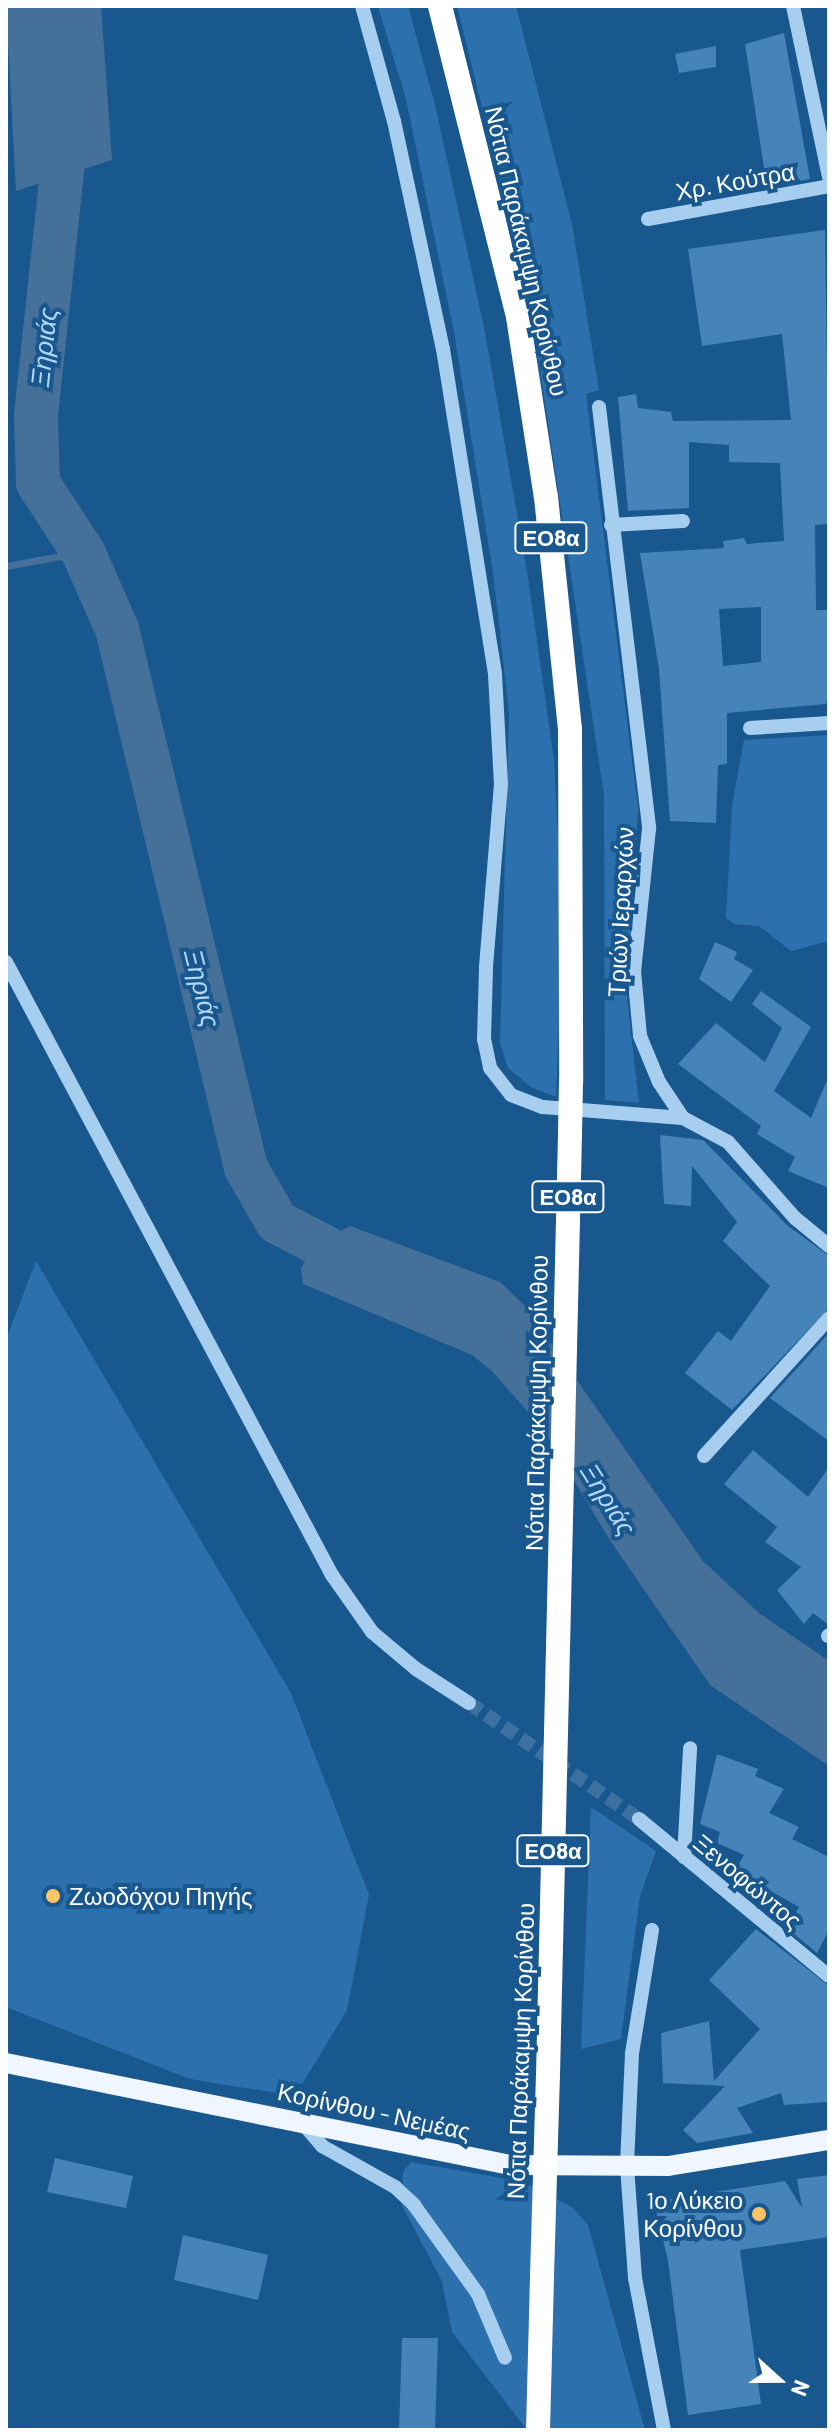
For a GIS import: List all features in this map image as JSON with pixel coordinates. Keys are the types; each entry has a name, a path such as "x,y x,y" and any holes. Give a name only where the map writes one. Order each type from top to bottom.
{"highway":[{"name":"Νότια Παράκαμψη Κορίνθου","path":"440,6 518,317 546,497 570,729 571,1081 538,2430"}],"main road":[{"name":"Κορίνθου - Νεμέας","path":"6,2063 510,2165 668,2166 829,2140"}],"street":[{"path":"362,6 394,121 443,349 495,674 501,784 486,982 484,1039 490,1068 511,1095 543,1107 683,1118"},
{"path":"793,6 829,177"},
{"name":"Χρ. Κούτρα","path":"648,219 829,186"},
{"name":"Τριών Ιεραρχών","path":"599,407 649,829 634,971 640,1036 659,1082 683,1118 728,1142 795,1218 829,1246"},
{"path":"611,525 683,521"},
{"path":"750,728 829,723"},
{"path":"6,962 332,1575 372,1632 416,1669 469,1703"},
{"path":"704,1456 829,1318"},
{"path":"684,1857 690,1748"},
{"name":"Ξενοφώντος","path":"639,1819 829,1976"},
{"path":"652,1930 632,2054 627,2166 635,2278 664,2430"},
{"path":"304,2125 322,2146 395,2187 414,2205 478,2294 505,2358"}],"shaded area":[{"path":"378,6 408,6 436,109 485,332 527,571 554,760 563,935 556,1097 531,1087 508,1068 500,1043 509,713 493,572 454,332 406,99"},
{"path":"457,6 516,6 572,224 599,390 586,394 638,808 627,998 639,1103 605,1100 604,795 530,303"},
{"path":"829,735 829,941 791,951 759,926 734,924 726,918 732,805 744,740"},
{"path":"36,1261 291,1693 369,1895 347,2010 295,2096 190,2079 6,2007 6,1340"},
{"path":"591,1807 656,1851 640,1896 621,2039 581,2049"},
{"path":"411,2162 524,2182 573,2208 588,2225 645,2430 527,2430 452,2332 442,2281 402,2206 403,2172"}],"water":[{"path":"6,6 101,6 112,160 16,191"},
{"path":"350,1226 500,1282 525,1306 703,1561 760,1614 829,1661 829,1766 710,1685 611,1542 543,1429 492,1371 472,1355 303,1284 301,1268 315,1245"}],"building":[{"path":"784,33 810,179 767,187 745,44"},
{"path":"716,46 716,67 679,73 675,54"},
{"path":"825,230 829,524 815,525 816,610 829,610 829,695 826,704 727,713 727,764 718,765 716,823 670,821 659,669 640,553 724,548 723,541 744,538 747,544 784,541 780,463 729,462 729,445 689,442 689,508 628,511 618,397 636,394 638,408 671,412 673,421 791,420 782,334 702,346 688,249","holes":["761,607 761,662 723,666 719,609"]},
{"path":"715,942 737,952 734,959 753,970 731,1002 699,979"},
{"path":"761,991 811,1027 774,1091 811,1118 829,1076 829,1188 788,1171 795,1157 757,1134 761,1126 678,1064 716,1023 765,1062 782,1028 752,1004"},
{"path":"660,1135 703,1140 788,1226 829,1256 829,1308 732,1410 685,1373 718,1331 731,1341 770,1286 723,1241 737,1222 692,1166 691,1206 664,1204"},
{"path":"829,1333 829,1441 770,1398"},
{"path":"753,1450 808,1497 829,1467 829,1625 813,1613 804,1624 777,1590 801,1567 765,1542 777,1527 724,1484"},
{"path":"717,1754 758,1769 755,1776 784,1789 769,1813 799,1827 792,1839 829,1857 829,1930 817,1953 787,1928 799,1907 735,1871 744,1855 717,1843 720,1832 700,1824"},
{"path":"756,1929 829,1986 829,2102 784,2105 781,2093 737,2108 753,2133 697,2143 683,2130 725,2086 663,2083 661,2033 709,2021 714,2081 760,2029 709,1980"},
{"path":"55,2158 133,2176 126,2208 47,2192"},
{"path":"829,2175 829,2237 740,2250 761,2404 688,2415 668,2261 654,2202 785,2181 802,2208 797,2179"},
{"path":"183,2235 268,2255 258,2300 174,2280"},
{"path":"402,2338 438,2338 435,2430 399,2430"}],"waterway":[{"name":"Ξηριάς","path":"53,6 64,153 36,416 38,483 83,552 117,629 246,1168 277,1222 369,1270"},
{"path":"6,566 83,552"}],"tunnel":[{"path":"469,1703 639,1819"}],"place":[{"name":"Ζωοδόχου Πηγής","path":"53,1896"},
{"name":"1ο Λύκειο Κορίνθου","path":"759,2214"}]}
